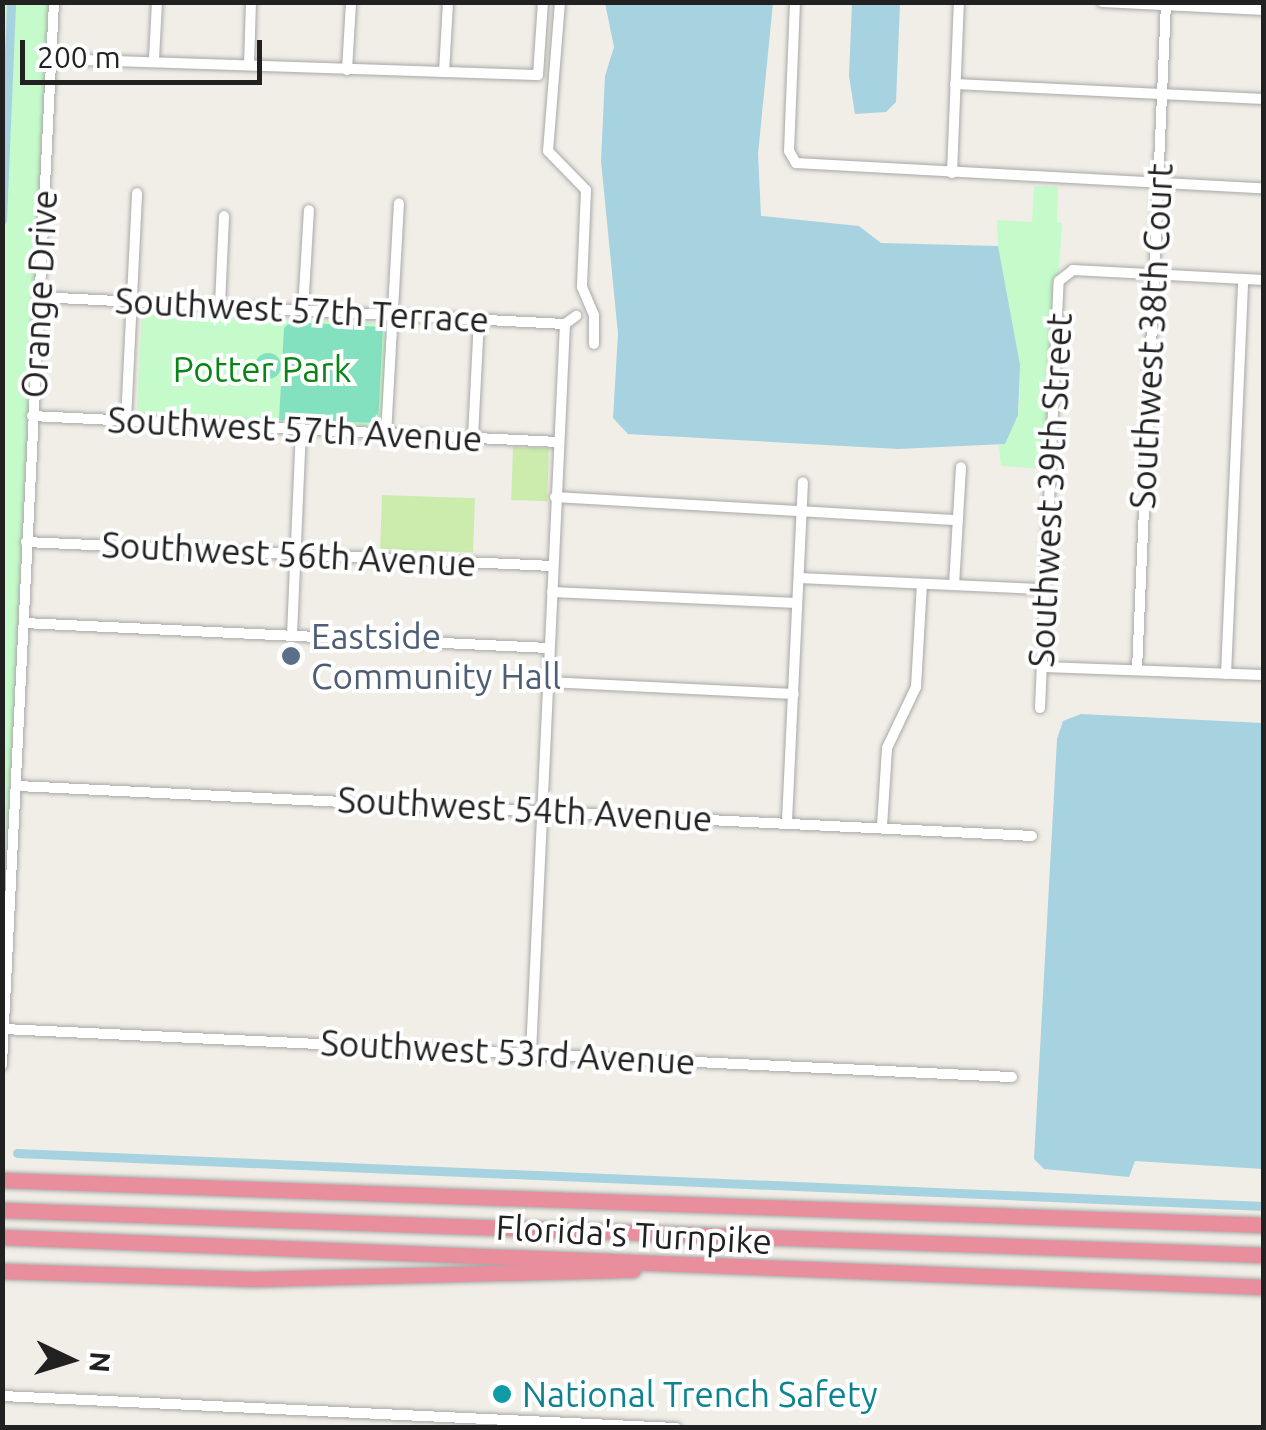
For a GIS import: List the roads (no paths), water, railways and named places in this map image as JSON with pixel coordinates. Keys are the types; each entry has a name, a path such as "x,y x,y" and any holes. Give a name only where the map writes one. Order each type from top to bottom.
{"highway":[{"path":"2,1180 1264,1224"},
{"name":"Florida's Turnpike","path":"2,1210 1264,1255"},
{"name":"Florida's Turnpike","path":"2,1237 1264,1287"},
{"path":"2,1272 254,1279 670,1266"}],"street":[{"name":"Orange Drive","path":"2,1065 54,2"},
{"path":"154,60 157,2"},
{"path":"249,66 250,2"},
{"path":"347,70 351,2"},
{"path":"444,72 448,2"},
{"path":"51,59 538,74 543,2"},
{"path":"560,2 548,152 586,190 582,288 594,315 594,344"},
{"path":"795,2 792,160 1264,188"},
{"path":"952,172 959,2"},
{"path":"1102,2 1264,10"},
{"name":"Southwest 38th Court","path":"1136,670 1166,4"},
{"path":"955,84 1264,99"},
{"path":"126,420 137,193"},
{"path":"386,434 399,203"},
{"path":"303,310 309,210"},
{"path":"220,305 224,216"},
{"name":"Southwest 39th Street","path":"1040,708 1064,274 1152,274"},
{"path":"1152,274 1264,280"},
{"path":"1226,674 1243,280"},
{"name":"Southwest 57th Terrace","path":"38,297 565,324"},
{"path":"531,1053 565,324 576,316"},
{"path":"473,437 479,319"},
{"name":"Southwest 57th Avenue","path":"32,416 558,442"},
{"path":"292,635 301,430"},
{"path":"954,585 961,468"},
{"path":"787,822 803,482"},
{"path":"555,496 957,520"},
{"name":"Southwest 56th Avenue","path":"26,542 552,566"},
{"path":"799,578 1046,589"},
{"path":"882,826 887,748 916,687 922,584"},
{"path":"552,592 798,603"},
{"path":"24,623 549,648"},
{"path":"1042,667 1264,676"},
{"path":"548,682 794,694"},
{"name":"Southwest 54th Avenue","path":"18,786 1032,836"},
{"name":"Southwest 53rd Avenue","path":"4,1029 1012,1077"},
{"path":"2,1396 676,1428"}],"water":[{"path":"605,3 773,3 758,154 761,216 859,226 881,243 998,246 1020,365 1018,415 1005,444 898,449 628,434 613,418 618,334 601,161 605,76 614,47"},
{"path":"852,3 900,3 896,102 886,112 855,114 849,76"},
{"path":"1081,714 1263,723 1263,1169 1135,1161 1129,1177 1044,1169 1034,1159 1057,739 1063,721"}],"waterway":[{"path":"2,220 11,2"},
{"path":"17,1153 1264,1206"}],"place":[{"name":"Eastside Community Hall","path":"291,656"},
{"name":"National Trench Safety","path":"502,1394"}],"park label":[{"name":"Potter Park","path":"262,369"}]}
